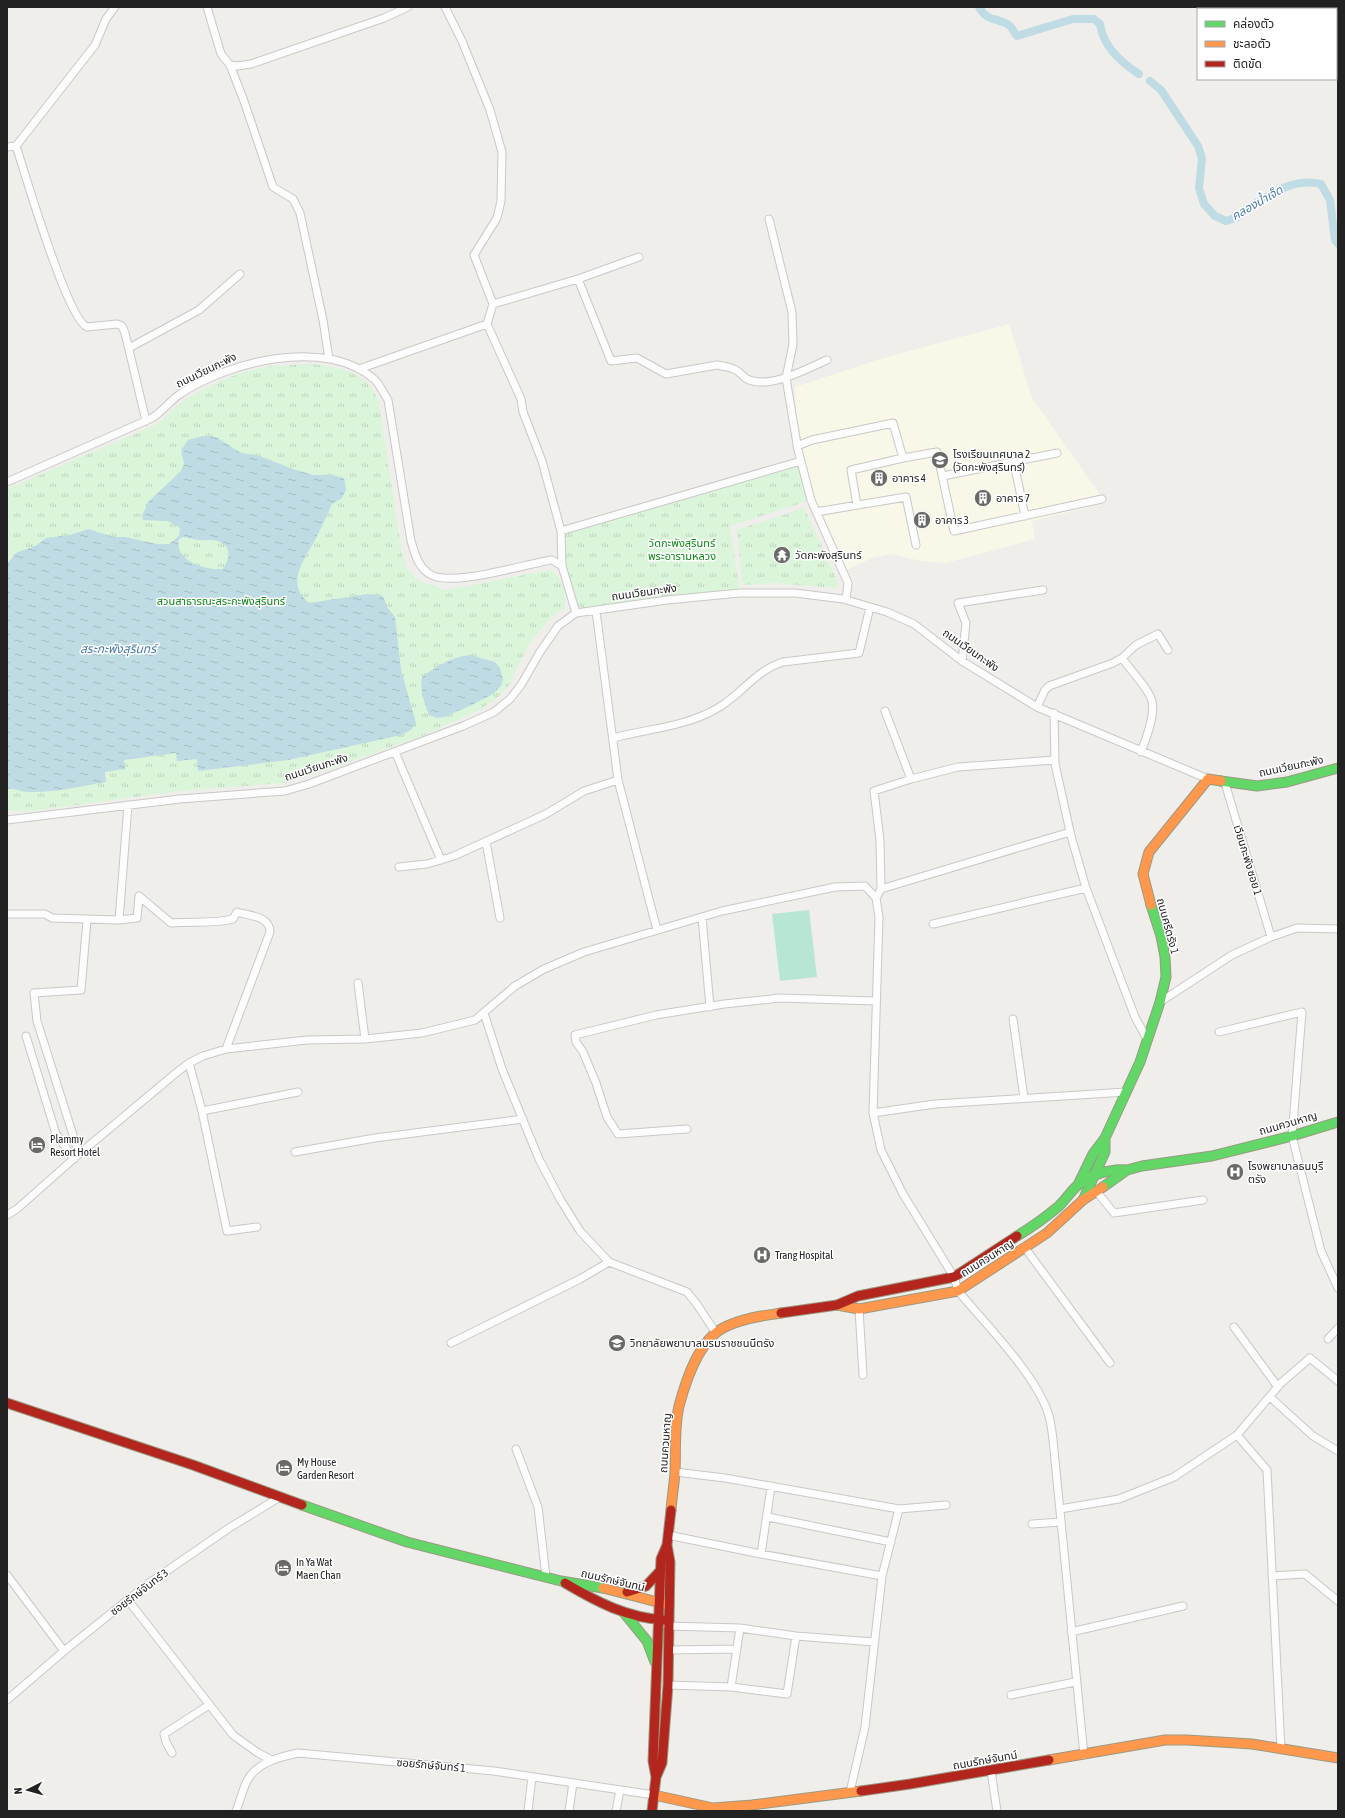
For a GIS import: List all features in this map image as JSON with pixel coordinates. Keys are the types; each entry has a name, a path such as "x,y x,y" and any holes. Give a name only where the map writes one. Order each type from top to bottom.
{"main road":[{"name":"ถนนเวียนกะพัง","path":"1208,779 1225,783 1257,786 1287,782 1338,768"},
{"name":"ถนนศรีตรัง 1","path":"1078,1185 1093,1154 1105,1138 1140,1062 1160,1002 1166,977 1165,957 1161,936 1146,889 1143,874 1145,864 1149,852 1158,839 1208,779"},
{"name":"ถนนควนหาญ","path":"668,1623 670,1562 667,1545 675,1472 674,1451 679,1407 692,1368 705,1342 724,1327 753,1317 837,1305 858,1296 954,1277 1041,1221 1061,1204 1078,1185 1094,1176 1142,1166 1212,1156 1292,1136 1338,1122"},
{"name":"ถนนศรีตรัง 1","path":"1083,1200 1105,1152 1105,1138"},
{"path":"1105,1152 1113,1165 1122,1170"},
{"name":"ถนนควนหาญ","path":"837,1305 860,1309 958,1291 1047,1233 1083,1200 1096,1192 1122,1170"},
{"path":"7,1403 193,1465 408,1542 561,1581"},
{"name":"ถนนควนหาญ","path":"658,1620 661,1559 667,1545"},
{"path":"625,1592 637,1591 647,1587 660,1570"},
{"name":"ถนนรักษ์จันทน์","path":"561,1581 587,1584 625,1592 669,1605"},
{"name":"ถนนรักษ์จันทน์","path":"561,1581 625,1614 668,1623"},
{"path":"625,1614 647,1641 654,1656 657,1676"},
{"path":"656,1777 653,1762 658,1620"},
{"path":"652,1811 656,1777 662,1763 668,1685 668,1623"},
{"name":"ถนนรักษ์จันทน์","path":"654,1795 713,1808 752,1805 991,1771 1165,1740 1194,1739 1234,1742 1338,1758"}],"street":[{"path":"7,147 16,146 95,45 106,18 115,7"},
{"path":"207,7 221,54 230,65 244,101 272,187 293,199 300,213 323,320 329,359"},
{"path":"230,65 237,66 251,64 384,18 408,7"},
{"path":"445,7 462,40 487,103 502,152 501,200 497,218 474,255 493,304 487,324 521,399 523,412 542,461 561,531 562,566 576,613"},
{"path":"16,146 66,293 80,322 87,327 117,324 122,326 129,348 146,421"},
{"path":"769,219 792,312 793,344 786,378 797,446 816,512 848,583 846,600"},
{"path":"493,304 578,279 639,257"},
{"path":"129,348 199,310 240,274"},
{"path":"578,279 611,361 637,358 666,374 717,365 736,370 747,379 760,382 786,378 827,360"},
{"path":"359,369 487,324"},
{"name":"ถนนเวียนกะพัง","path":"7,482 146,421 161,412 180,395 224,372 246,364 274,359 312,357 329,359 359,369 376,380 388,400 411,541 416,561 428,574 446,580 552,560 562,566"},
{"path":"797,446 812,440 893,423 903,458"},
{"path":"858,505 851,470 936,452 943,476 954,531 1102,499"},
{"path":"943,476 1057,453"},
{"path":"561,531 801,462"},
{"path":"1014,462 1025,516"},
{"path":"816,512 906,497 916,545"},
{"path":"962,661 966,623 958,603 1043,590"},
{"name":"ถนนเวียนกะพัง","path":"7,820 180,799 285,791 337,774 463,726 494,712 510,699 521,685 540,652 558,626 576,613 667,600 740,593 795,593 846,600 887,612 914,624 962,661 1037,706 1141,752 1208,779"},
{"path":"613,738 666,726 707,714 718,708 763,671 774,664 859,653 870,607"},
{"path":"596,611 618,780 657,930"},
{"path":"1037,706 1045,690 1049,686 1082,675 1122,658 1136,645 1158,634 1168,650"},
{"path":"1122,658 1146,689 1152,703 1147,738 1141,752"},
{"path":"884,711 911,779"},
{"path":"1054,713 1055,760 1057,776 1070,832 1086,888 1135,1017 1147,1039"},
{"path":"395,752 441,860"},
{"path":"876,898 881,889 880,840 874,791 911,779 958,767 1055,760"},
{"path":"399,867 427,864 441,860 486,842 546,814 584,791 618,780"},
{"name":"เวียนกะพัง ซอย 1","path":"1225,783 1271,936"},
{"path":"119,920 128,805"},
{"path":"881,889 1070,832"},
{"path":"486,842 500,918"},
{"path":"7,1215 17,1209 77,1156 189,1063 203,1056 226,1050 307,1040 365,1039 422,1033 475,1020 514,986 544,969 584,952 702,917 835,887 864,886 876,898 879,917 875,1001 873,1113 881,1150 903,1194 954,1277 958,1291 1018,1363 1040,1395 1049,1416 1060,1509 1084,1755"},
{"path":"932,924 1086,888"},
{"path":"7,914 45,914 52,918 87,920 119,920 137,918 139,896 171,923 191,921 222,922 233,919 237,912 267,921 270,925 270,932 226,1050"},
{"path":"702,917 710,1007"},
{"path":"77,1156 37,1021 34,993 81,990 87,920"},
{"path":"1160,1002 1232,955 1271,936 1297,928 1338,929"},
{"path":"358,983 365,1039"},
{"path":"687,1129 618,1134 607,1117 596,1083 583,1052 576,1042 575,1035 656,1015 780,998 875,1001"},
{"path":"1219,1032 1302,1012 1292,1136 1321,1251 1338,1288"},
{"path":"484,1013 502,1069 539,1159 560,1199 580,1231 609,1262 687,1292 716,1333"},
{"path":"1013,1019 1024,1098"},
{"path":"26,1036 56,1134 77,1156"},
{"path":"189,1063 202,1111 227,1231 257,1227"},
{"path":"202,1111 298,1092"},
{"path":"873,1113 935,1104 1126,1092"},
{"path":"295,1152 375,1138 523,1119"},
{"path":"1096,1192 1114,1213 1203,1200"},
{"path":"1025,1248 1110,1363"},
{"path":"451,1343 580,1280 609,1262"},
{"path":"860,1309 864,1375"},
{"path":"1234,1327 1278,1387"},
{"path":"1328,1339 1338,1328"},
{"path":"1060,1509 1119,1499 1174,1478 1237,1435 1278,1387 1310,1358 1338,1381"},
{"path":"1270,1397 1313,1436 1338,1451"},
{"path":"1237,1435 1267,1470 1281,1749"},
{"path":"516,1450 538,1507 546,1577"},
{"path":"675,1472 899,1509 946,1505"},
{"path":"761,1554 768,1517 771,1487"},
{"name":"ซอยรักษ์จันทร์ 3","path":"7,1700 64,1651 128,1600 229,1528 280,1497"},
{"path":"850,1792 864,1727 882,1576 899,1509"},
{"path":"768,1517 891,1542"},
{"path":"1032,1524 1061,1522"},
{"path":"668,1535 882,1576"},
{"path":"1272,1576 1305,1574 1338,1602"},
{"path":"7,1575 64,1651"},
{"path":"128,1600 232,1735 258,1753 272,1760"},
{"path":"1071,1632 1183,1606"},
{"path":"668,1623 740,1628 796,1636 874,1642"},
{"path":"731,1687 740,1628"},
{"path":"668,1685 731,1687 787,1694 796,1636"},
{"path":"669,1650 736,1649"},
{"path":"1011,1695 1076,1682"},
{"path":"172,1753 166,1742 164,1734 209,1705"},
{"name":"ซอยรักษ์จันทร์ 1","path":"236,1811 247,1780 261,1766 278,1757 298,1754 494,1771 654,1795"},
{"path":"991,1771 997,1811"},
{"path":"528,1811 532,1776"},
{"path":"569,1811 573,1783"},
{"path":"616,1811 620,1790"}],"shaded area":[{"name":"โรงเรียนเทศบาล 2 (วัดกะพังสุรินทร์)","path":"1009,324 1032,398 1106,503 1032,521 1035,539 946,563 921,561 891,554 872,558 847,570 814,499 800,441 796,414 795,387 880,359"}],"green space":[{"name":"สวนสาธารณะสระกะพังสุรินทร์","path":"312,364 327,366 356,375 370,386 379,403 402,554 408,570 419,581 446,590 550,570 555,573 563,586 565,608 551,617 529,644 508,687 496,699 479,710 422,736 324,771 284,783 179,791 32,811 7,811 7,489 155,425 183,401 223,380 256,369"},
{"name":"วัดกะพังสุรินทร์ พระอารามหลวง","path":"801,461 811,500 730,526 740,593 576,613 562,566 561,531"},
{"path":"804,508 839,584 836,588 773,583 746,585 742,581 737,530"},
{"path":"809,910 817,977 780,981 772,914"}],"water":[{"name":"สระกะพังสุรินทร์","path":"203,436 216,437 241,453 257,455 313,475 332,475 344,478 346,490 342,498 332,504 302,563 297,579 298,587 302,595 309,603 368,594 383,596 387,607 395,617 401,670 416,723 411,730 401,735 288,760 198,771 197,759 177,761 176,753 124,760 125,769 105,772 106,782 68,789 38,792 7,789 7,564 16,553 37,545 46,538 70,535 89,529 113,537 125,537 157,544 169,544 179,536 180,528 168,521 143,520 142,516 148,502 181,471 184,463 181,450 188,440","holes":["185,537 197,540 216,540 223,543 228,549 228,557 223,569 200,566 186,559 181,553 179,547 179,539"]},
{"path":"470,655 495,662 500,668 503,679 501,686 493,694 444,717 437,718 429,715 423,696 422,677 444,663 456,658"}],"waterway":[{"name":"คลองน้ำเจ็ด","path":"979,7 989,18 1009,25 1017,36 1073,19 1094,19 1100,24 1105,39 1114,53 1119,59 1139,74"},
{"name":"คลองน้ำเจ็ด","path":"1150,81 1161,90 1198,146 1202,158 1199,188 1204,204 1215,216 1226,221 1238,217 1262,199 1281,189 1300,183 1321,184 1330,200 1335,240 1338,244"}],"traffic: fast":[{"path":"1221,781 1257,786 1287,782 1338,768"},
{"path":"1078,1185 1093,1154 1105,1138 1140,1062 1160,1002 1166,977 1165,957 1161,936 1151,905"},
{"path":"1103,1187 1127,1170 1142,1166 1212,1156 1292,1136 1338,1122"},
{"path":"1083,1200 1105,1152 1105,1138"},
{"path":"1017,1236 1054,1210 1075,1187 1083,1181 1108,1171 1127,1170"},
{"path":"302,1505 407,1542 561,1581 603,1588"},
{"path":"625,1614 647,1641 655,1662"}],"traffic: slow":[{"path":"1151,905 1143,874 1149,852 1208,779 1221,781"},
{"path":"837,1305 859,1309 958,1291 1047,1233 1083,1200 1103,1187"},
{"path":"671,1510 675,1473 677,1414 685,1384 701,1350 716,1333 725,1327 746,1319 781,1313"},
{"path":"603,1588 669,1605"},
{"path":"1049,1760 1165,1740 1252,1744 1338,1758"},
{"path":"654,1795 713,1808 752,1805 861,1791"}],"traffic: jam":[{"path":"781,1313 837,1305 858,1296 954,1277 1017,1236"},
{"path":"7,1403 193,1465 302,1505"},
{"path":"652,1811 656,1777 653,1761 661,1559 667,1545 671,1510"},
{"path":"656,1777 662,1763 668,1685 670,1562 667,1545"},
{"path":"627,1592 646,1586 660,1571"},
{"path":"565,1583 589,1597 613,1608 638,1616 665,1620"},
{"path":"861,1791 1049,1760"}],"place":[{"name":"โรงเรียนเทศบาล 2 (วัดกะพังสุรินทร์)","path":"940,460"},
{"name":"อาคาร 4","path":"879,478"},
{"name":"อาคาร 7","path":"983,498"},
{"name":"อาคาร 3","path":"922,520"},
{"name":"วัดกะพังสุรินทร์","path":"782,555"},
{"name":"Plammy Resort Hotel","path":"37,1145"},
{"name":"โรงพยาบาลธนบุรี ตรัง","path":"1235,1172"},
{"name":"Trang Hospital","path":"762,1255"},
{"name":"วิทยาลัยพยาบาลบรมราชชนนีตรัง","path":"617,1343"},
{"name":"My House Garden Resort","path":"284,1468"},
{"name":"In Ya Wat Maen Chan","path":"283,1568"}]}
